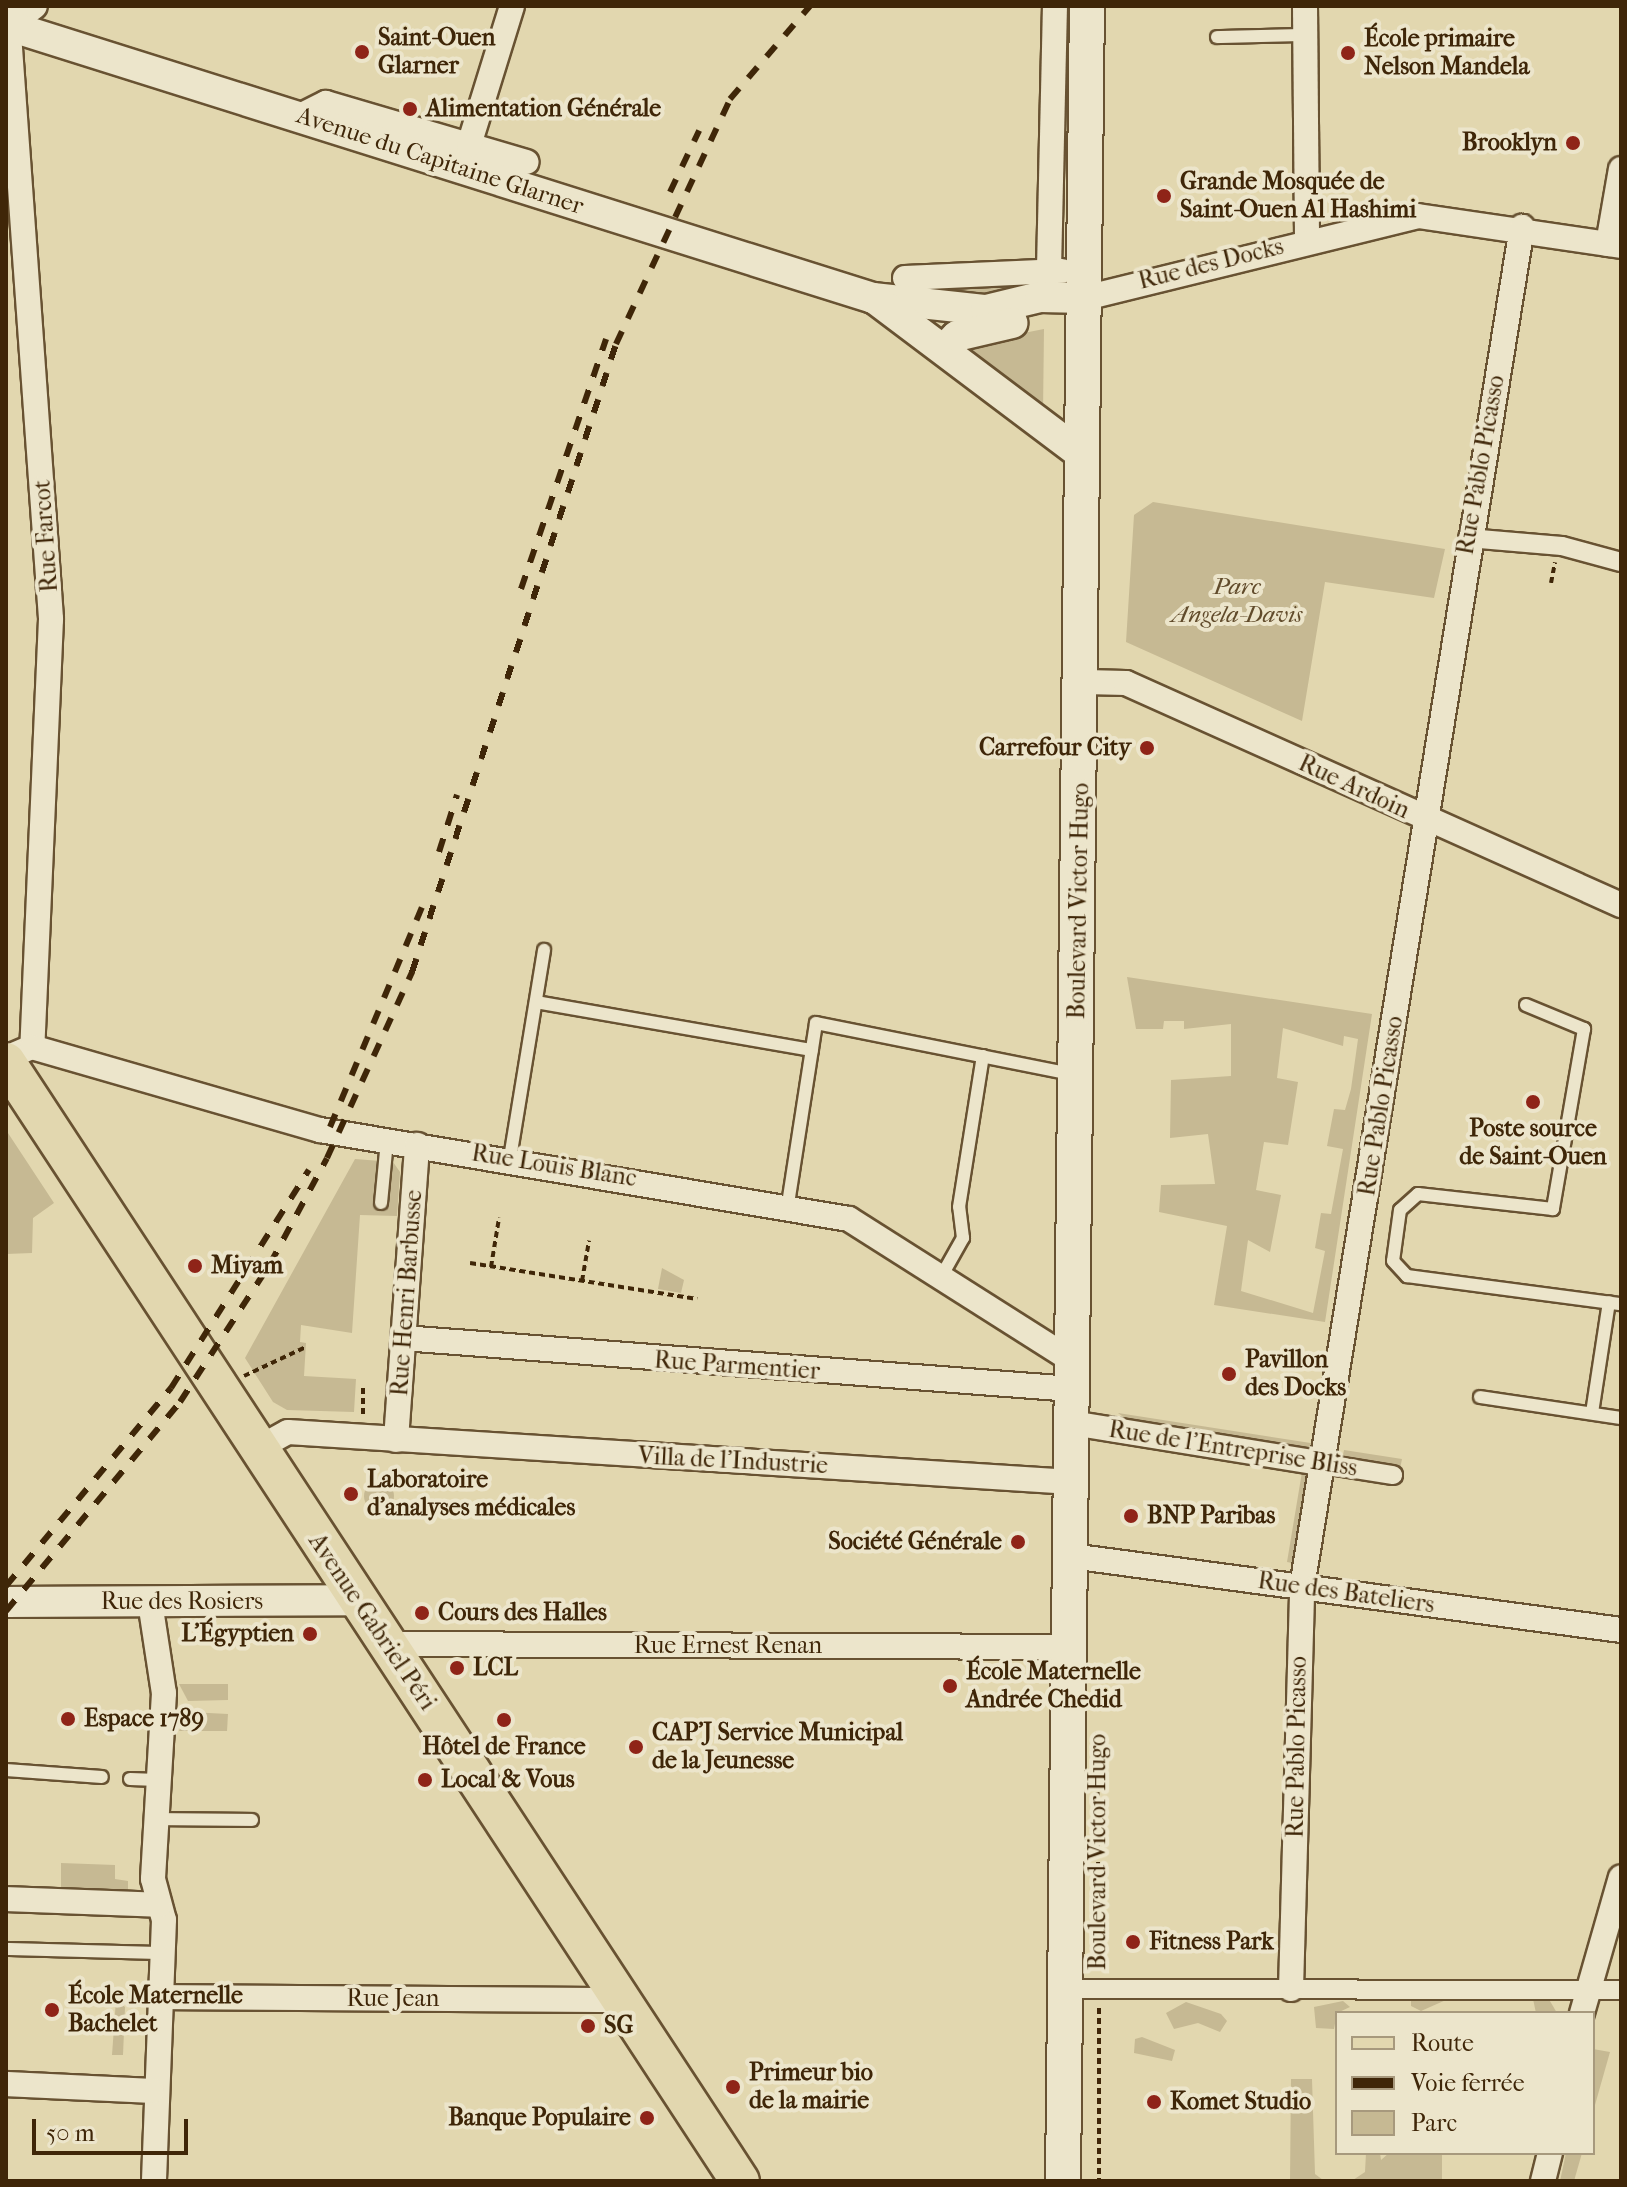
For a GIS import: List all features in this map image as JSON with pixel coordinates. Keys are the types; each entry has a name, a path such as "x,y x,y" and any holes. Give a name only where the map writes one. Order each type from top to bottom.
{"main road":[{"name":"Boulevard Victor Hugo","path":"1063,2181 1082,1989 1069,1647 1075,1074 1085,682 1082,455 1087,6"},
{"name":"Avenue Gabriel Péri","path":"15,1056 257,1449 624,2000 740,2181"}],"street":[{"path":"7,21 35,6"},
{"path":"469,145 512,6"},
{"path":"1049,269 1055,6"},
{"path":"1305,6 1307,241"},
{"name":"Avenue du Capitaine Glarner","path":"7,21 873,298"},
{"name":"Rue Farcot","path":"7,21 51,619 15,1056"},
{"path":"300,116 326,103 526,162"},
{"path":"1614,245 1621,169"},
{"name":"Rue des Docks","path":"1085,286 1418,216 1522,227 1614,245"},
{"name":"Rue Pablo Picasso","path":"1291,1989 1302,1587 1426,820 1468,538 1522,227"},
{"path":"873,298 963,275 1049,269 1085,286"},
{"path":"906,290 986,310 1085,286"},
{"path":"945,348 957,336 1045,316 1085,286"},
{"path":"873,298 945,348 1082,455"},
{"path":"1468,538 1562,546 1621,562"},
{"name":"Rue Ardoin","path":"1085,682 1126,683 1621,905"},
{"name":"Rue Louis Blanc","path":"15,1056 320,1130 788,1204 849,1219 941,1277 1073,1375"},
{"name":"Rue Henri Barbusse","path":"396,1440 417,1145"},
{"name":"Rue Parmentier","path":"403,1338 1073,1375"},
{"name":"Rue de l'Entreprise Bliss","path":"1072,1423 1393,1475"},
{"name":"Villa de l'Industrie","path":"257,1449 288,1432 1071,1482"},
{"name":"Rue des Bateliers","path":"1071,1556 1621,1630"},
{"name":"Rue des Rosiers","path":"6,1602 358,1600"},
{"path":"150,1602 164,1693 156,1819 162,1997 152,2091 154,2181"},
{"name":"Rue Ernest Renan","path":"386,1644 1069,1647"},
{"path":"1586,2001 1621,1877"},
{"path":"6,1899 159,1905"},
{"path":"1082,1989 1291,1989 1586,2001 1621,1990"},
{"name":"Rue Jean","path":"162,1997 624,2000"},
{"path":"6,2084 152,2091"},
{"path":"1543,2181 1550,2155"}],"lane":[{"path":"1217,37 1305,35"},
{"path":"510,1158 544,950"},
{"path":"536,1002 812,1050"},
{"path":"1526,1005 1584,1029 1553,1209 1410,1196 1400,1210 1393,1261 1407,1276 1615,1303 1592,1413"},
{"path":"788,1204 816,1023 1075,1074"},
{"path":"941,1277 963,1238 959,1207 983,1056"},
{"path":"381,1203 387,1141"},
{"path":"1480,1397 1621,1418"},
{"path":"6,1770 102,1777"},
{"path":"130,1779 158,1780"},
{"path":"156,1819 252,1820"},
{"path":"6,1949 162,1953"}],"path":[{"path":"491,1267 499,1218"},
{"path":"582,1281 589,1241"},
{"path":"470,1263 697,1299"},
{"path":"240,1379 306,1347"},
{"path":"362,1437 363,1385"},
{"name":"Boulevard Victor Hugo","path":"1097,1724 1082,1989 1099,2181"}],"green space":[{"path":"1032,282 1030,292 953,302 961,286"},
{"path":"1044,329 1043,412 965,354 972,343"},
{"name":"Parc Angela-Davis","path":"1153,502 1445,549 1434,598 1325,582 1302,721 1126,642 1134,515"},
{"path":"1127,977 1372,1014 1325,1322 1214,1305 1227,1226 1159,1212 1161,1185 1215,1184 1208,1134 1170,1138 1171,1080 1231,1076 1231,1024 1184,1029 1184,1021 1164,1021 1163,1029 1136,1029","holes":["1283,1028 1343,1046 1344,1036 1358,1039 1345,1110 1334,1109 1327,1146 1343,1149 1331,1214 1321,1213 1315,1248 1325,1251 1313,1313 1241,1291 1248,1240 1270,1252 1281,1195 1256,1190 1264,1142 1288,1145 1298,1082 1277,1078"]},
{"path":"6,1130 54,1203 33,1218 32,1253 6,1254"},
{"path":"355,1159 393,1162 400,1172 397,1216 360,1215 352,1333 301,1325 300,1342 306,1343 304,1376 356,1379 354,1412 287,1410 273,1402 245,1358"},
{"path":"662,1268 684,1280 681,1293 658,1289"},
{"path":"1118,1413 1317,1444 1315,1455 1134,1425"},
{"path":"1344,1450 1402,1459 1400,1469 1342,1460"},
{"path":"1302,1472 1312,1473 1297,1564 1287,1562"},
{"path":"379,1481 390,1485 394,1496 390,1507 379,1511 368,1507 364,1496 368,1485"},
{"path":"179,1684 228,1684 228,1700 188,1701"},
{"path":"189,1712 228,1714 227,1731 179,1731"},
{"path":"61,1863 115,1865 115,1879 128,1881 128,1897 61,1894"},
{"path":"1411,1994 1455,1996 1421,2011 1411,2006"},
{"path":"1547,1996 1556,2011 1536,2011 1533,1999"},
{"path":"116,2000 125,2007 123,2055 112,2055"},
{"path":"1343,2001 1350,2007 1335,2011 1334,2029 1316,2028 1314,2007"},
{"path":"1186,2002 1221,2014 1227,2021 1220,2032 1198,2023 1174,2029 1166,2013"},
{"path":"1142,2037 1175,2050 1172,2061 1134,2053 1135,2039"},
{"path":"1595,2049 1610,2052 1595,2105"},
{"path":"1291,2079 1312,2079 1315,2174 1323,2180 1353,2180 1365,2172 1366,2155 1380,2155 1381,2160 1387,2155 1442,2155 1442,2181 1290,2181"},
{"path":"1566,2155 1581,2155 1574,2181 1560,2181"}],"railway":[{"path":"6,1611 180,1402 270,1264 327,1158 412,972 616,344 730,99 810,6"},
{"path":"670,192 699,131"},
{"path":"521,589 606,339"},
{"path":"439,852 457,795"},
{"path":"330,1127 424,902"},
{"path":"6,1586 171,1388 309,1170"}],"place":[{"name":"Saint-Ouen Glarner","path":"362,52"},
{"name":"École primaire Nelson Mandela","path":"1348,53"},
{"name":"Alimentation Générale","path":"410,109"},
{"name":"Brooklyn","path":"1573,143"},
{"name":"Grande Mosquée de Saint-Ouen Al Hashimi","path":"1164,196"},
{"name":"Carrefour City","path":"1147,748"},
{"name":"Poste source de Saint-Ouen","path":"1533,1102"},
{"name":"Miyam","path":"195,1266"},
{"name":"Pavillon des Docks","path":"1229,1374"},
{"name":"Laboratoire d'analyses médicales","path":"351,1494"},
{"name":"BNP Paribas","path":"1131,1516"},
{"name":"Société Générale","path":"1018,1542"},
{"name":"Cours des Halles","path":"422,1613"},
{"name":"L'Égyptien","path":"310,1634"},
{"name":"LCL","path":"457,1668"},
{"name":"École Maternelle Andrée Chedid","path":"950,1686"},
{"name":"Espace 1789","path":"68,1719"},
{"name":"Hôtel de France","path":"504,1720"},
{"name":"CAP'J Service Municipal de la Jeunesse","path":"636,1747"},
{"name":"Local & Vous","path":"425,1780"},
{"name":"Fitness Park","path":"1133,1942"},
{"name":"École Maternelle Bachelet","path":"52,2010"},
{"name":"SG","path":"588,2026"},
{"name":"Primeur bio de la mairie","path":"733,2087"},
{"name":"Komet Studio","path":"1154,2102"},
{"name":"Banque Populaire","path":"647,2118"}]}
